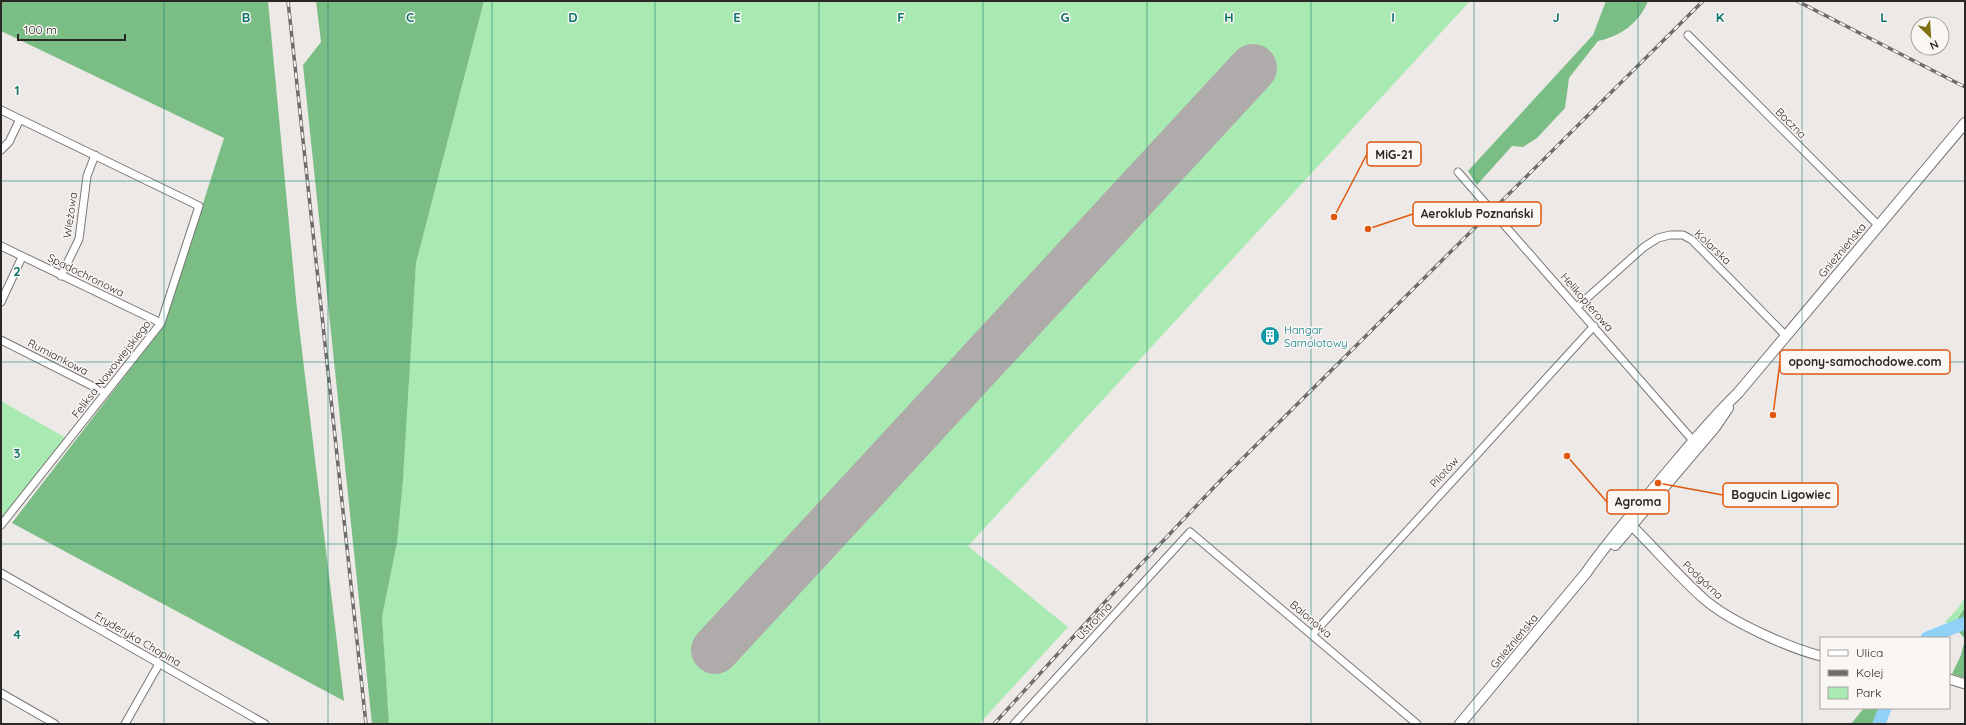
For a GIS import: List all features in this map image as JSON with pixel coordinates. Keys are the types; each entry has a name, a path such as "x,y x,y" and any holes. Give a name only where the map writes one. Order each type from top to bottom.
{"main road":[{"name":"Gnieźnieńska","path":"1460,724 1696,444 1721,419 1738,393 1965,123"}],"street":[{"name":"Boczna","path":"1688,35 1879,226"},
{"path":"1,110 95,155"},
{"path":"1,150 9,142 20,120"},
{"name":"Feliksa Nowowiejskiego","path":"1,525 161,323 199,206 95,155"},
{"name":"Wieżowa","path":"61,276 79,239 87,176 95,155"},
{"name":"Helikopterowa","path":"1458,172 1696,444"},
{"name":"Kolarska","path":"1577,307 1644,246 1658,238 1670,235 1683,235 1692,240 1786,336"},
{"name":"Spadochronowa","path":"1,246 161,323"},
{"path":"1,302 22,257"},
{"name":"Pilotów","path":"1312,634 1594,326"},
{"name":"Rumiankowa","path":"1,340 106,393"},
{"name":"Podgórna","path":"1629,523 1704,600 1719,611 1771,637 1820,656"},
{"name":"Balonowa","path":"1190,532 1417,724"},
{"name":"Ustronna","path":"1014,724 1190,532"},
{"name":"Fryderyka Chopina","path":"1,573 265,724"},
{"path":"125,724 159,664"},
{"path":"1950,679 1965,684"},
{"path":"1,693 55,724"}],"green space":[{"path":"1,1 268,1 297,309 344,701 12,523 164,325 224,138 1,31"},
{"path":"316,1 484,1 416,263 403,479 397,543 382,617 389,724 372,724 303,65 321,42"},
{"path":"484,1 1470,1 968,546 1068,627 979,724 389,724 382,617 397,543 416,263"},
{"path":"1606,1 1648,1 1640,16 1622,32 1598,41 1569,78 1565,108 1537,138 1523,147 1512,146 1477,185 1468,171 1593,35"},
{"path":"1,401 66,438 1,518"},
{"path":"1965,597 1965,608 1953,625 1945,622 1959,607"},
{"path":"1965,608 1965,639 1953,625"},
{"path":"1965,639 1965,678 1952,674 1961,655"},
{"path":"1863,709 1890,709 1880,724 1851,724"}],"waterway":[{"path":"1930,637 1965,623"},
{"path":"1879,724 1885,709"}],"runway":[{"path":"715,650 1253,68"}],"railway":[{"path":"288,1 366,724"},
{"path":"994,724 1105,602 1220,481 1703,1"},
{"path":"1797,1 1965,87"}],"place":[{"name":"MiG-21","path":"1334,217"},
{"name":"Aeroklub Poznański","path":"1368,229"},
{"name":"Hangar Samolotowy","path":"1270,336"},
{"name":"opony-samochodowe.com","path":"1773,415"},
{"name":"Agroma","path":"1567,456"},
{"name":"Bogucin Ligowiec","path":"1658,483"}]}
